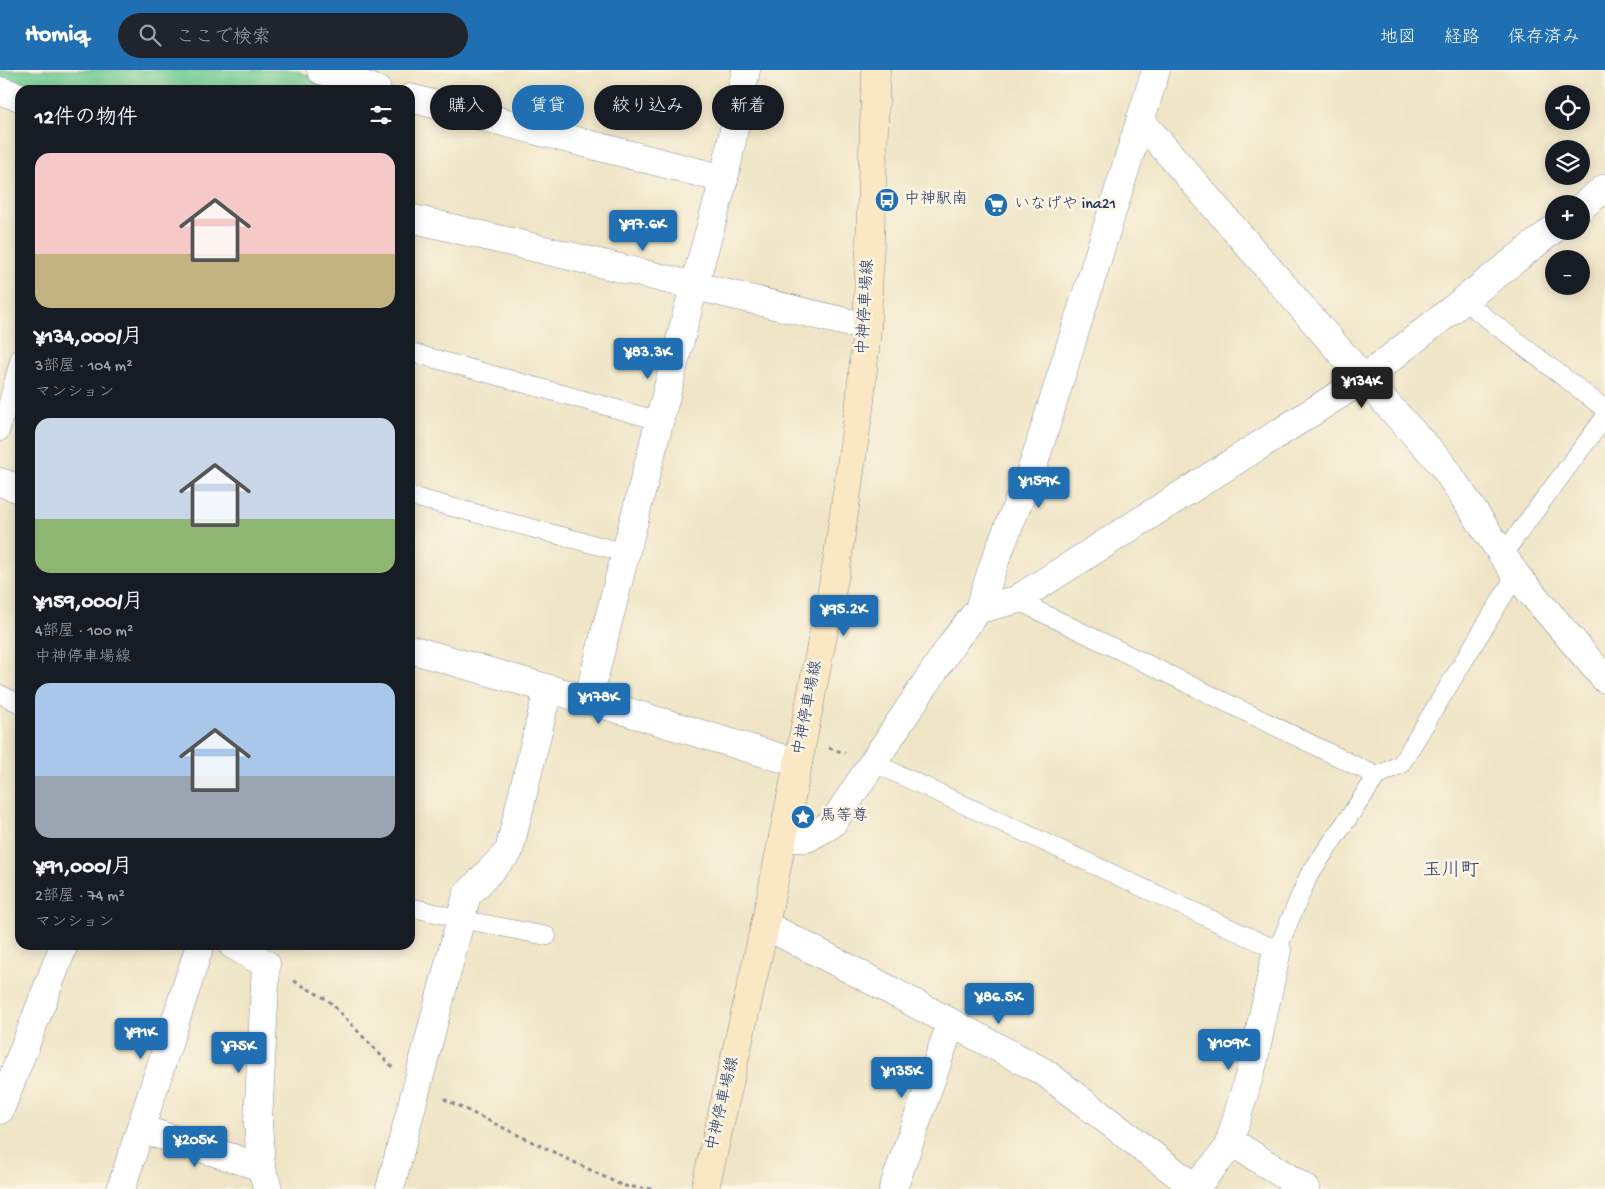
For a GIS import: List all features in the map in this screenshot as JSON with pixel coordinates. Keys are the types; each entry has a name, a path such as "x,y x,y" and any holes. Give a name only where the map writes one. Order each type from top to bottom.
{"main road":[{"name":"中神停車場線","path":"705,1189 765,926 836,569 860,402 867,327 876,70"}],"street":[{"path":"321,70 372,84"},
{"path":"588,700 694,286 724,178 746,70"},
{"path":"783,838 807,838 832,824 954,641 979,609 996,558 1034,463 1156,70"},
{"path":"0,91 15,96"},
{"path":"415,99 724,178"},
{"path":"1140,120 1364,379 1442,464 1510,565 1605,679"},
{"path":"1590,200 1605,188"},
{"path":"415,219 867,327"},
{"path":"979,609 1016,600 1364,379 1545,236"},
{"path":"0,482 15,487"},
{"path":"415,650 588,700 801,752"},
{"path":"390,1189 467,894 509,851 548,689"},
{"path":"765,926 850,968 1044,1072 1194,1188 1226,1152 1230,1141 1253,1063 1277,950"},
{"path":"0,1110 62,950"},
{"path":"122,1189 198,950"},
{"path":"141,1129 265,1178 258,1122 266,964 242,950"},
{"path":"893,1189 951,1023"},
{"path":"1230,1141 1306,1189"}],"lane":[{"path":"1463,300 1605,409"},
{"path":"415,353 660,421"},
{"path":"0,432 15,376"},
{"path":"874,763 1277,950 1309,875 1377,776 1402,764 1510,565 1605,417"},
{"path":"415,497 626,553"},
{"path":"1016,600 1377,776"},
{"path":"0,694 15,702"},
{"path":"415,908 547,936"}],"path":[{"path":"801,752 874,763"},
{"path":"266,964 328,1000 395,1070 417,1086 623,1186 653,1189"}],"green space":[{"path":"0,70 294,70 333,85 15,85 15,88 0,83"}],"place":[{"name":"中神駅南","path":"887,200"},
{"name":"いなげや ina21","path":"996,205"},
{"name":"馬等尊","path":"803,817"}],"district":[{"name":"玉川町","path":"1451,871"}]}
